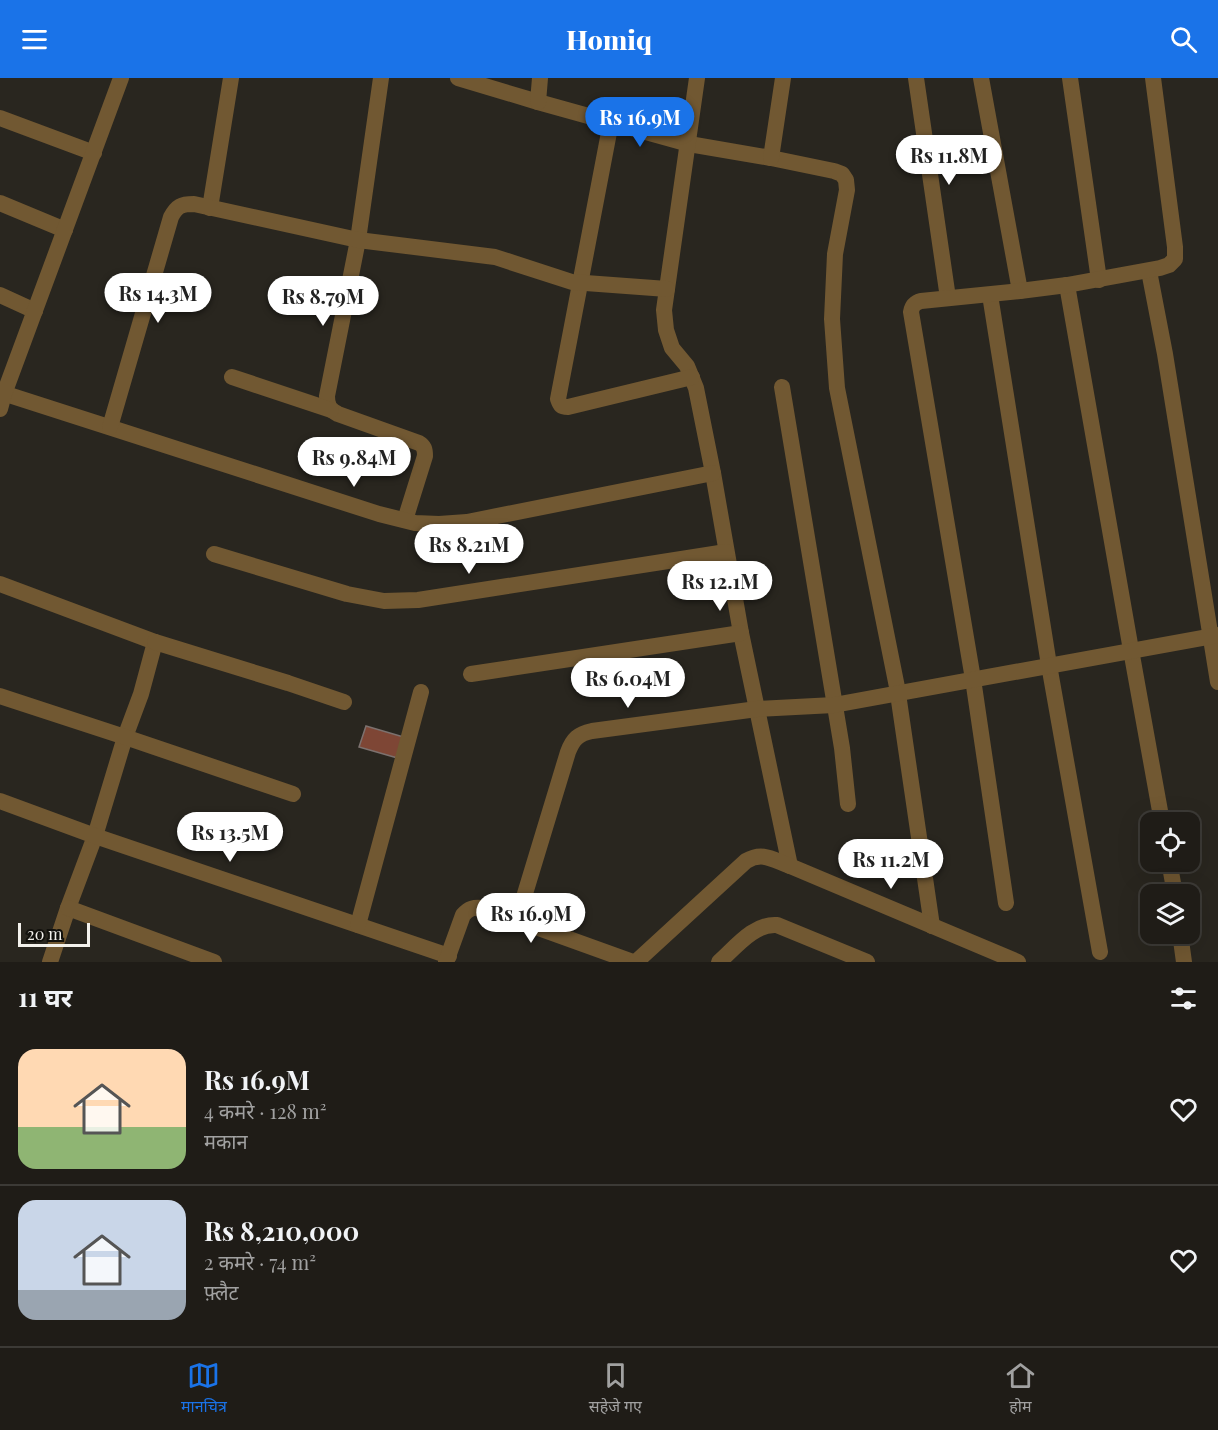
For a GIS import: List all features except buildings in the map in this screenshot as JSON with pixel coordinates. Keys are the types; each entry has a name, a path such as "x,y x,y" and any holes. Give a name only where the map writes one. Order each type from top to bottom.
{"street":[{"path":"122,78 1,398 110,427 379,514 415,523 467,522 713,473"},
{"path":"210,208 231,78"},
{"path":"331,411 327,403 327,396 358,240 381,78"},
{"path":"458,78 688,144 834,171 842,174 846,180 847,190 835,254 832,308 837,388 898,693 932,926"},
{"path":"538,102 540,78"},
{"path":"697,78 664,310 666,330 672,348 687,366 696,388 741,633 790,866"},
{"path":"771,158 783,78"},
{"path":"916,78 948,298"},
{"path":"981,78 1020,291"},
{"path":"1070,78 1099,280"},
{"path":"1006,903 973,679 911,312 915,303 921,301 1067,285 1149,271 1169,265 1175,259 1175,247 1153,78"},
{"path":"0,118 94,153"},
{"path":"611,122 558,399 562,407 568,407 692,377"},
{"path":"0,203 65,230"},
{"path":"110,427 171,217 176,208 183,204 194,204 358,240 495,257 572,282 668,289"},
{"path":"1149,271 1166,354 1214,635 1218,682"},
{"path":"1067,285 1160,812"},
{"path":"0,295 35,311"},
{"path":"990,295 1049,665 1100,951"},
{"path":"232,377 423,445 424,456 405,520"},
{"path":"782,387 842,748 848,804"},
{"path":"214,554 347,594 384,601 418,600 726,552"},
{"path":"0,584 155,642 344,702"},
{"path":"471,674 741,633"},
{"path":"517,920 568,752 572,741 580,734 592,730 757,710 834,705 1214,635"},
{"path":"50,962 95,836 125,736 141,694 155,642"},
{"path":"358,925 421,692"},
{"path":"0,696 293,794"},
{"path":"0,801 95,836 358,925 447,959 463,915 474,907 483,908 634,962 754,856 765,857 790,866 1018,962"},
{"path":"68,908 214,962"},
{"path":"719,962 755,930 769,924 777,925 867,962"},
{"path":"1182,944 1184,962"}]}
